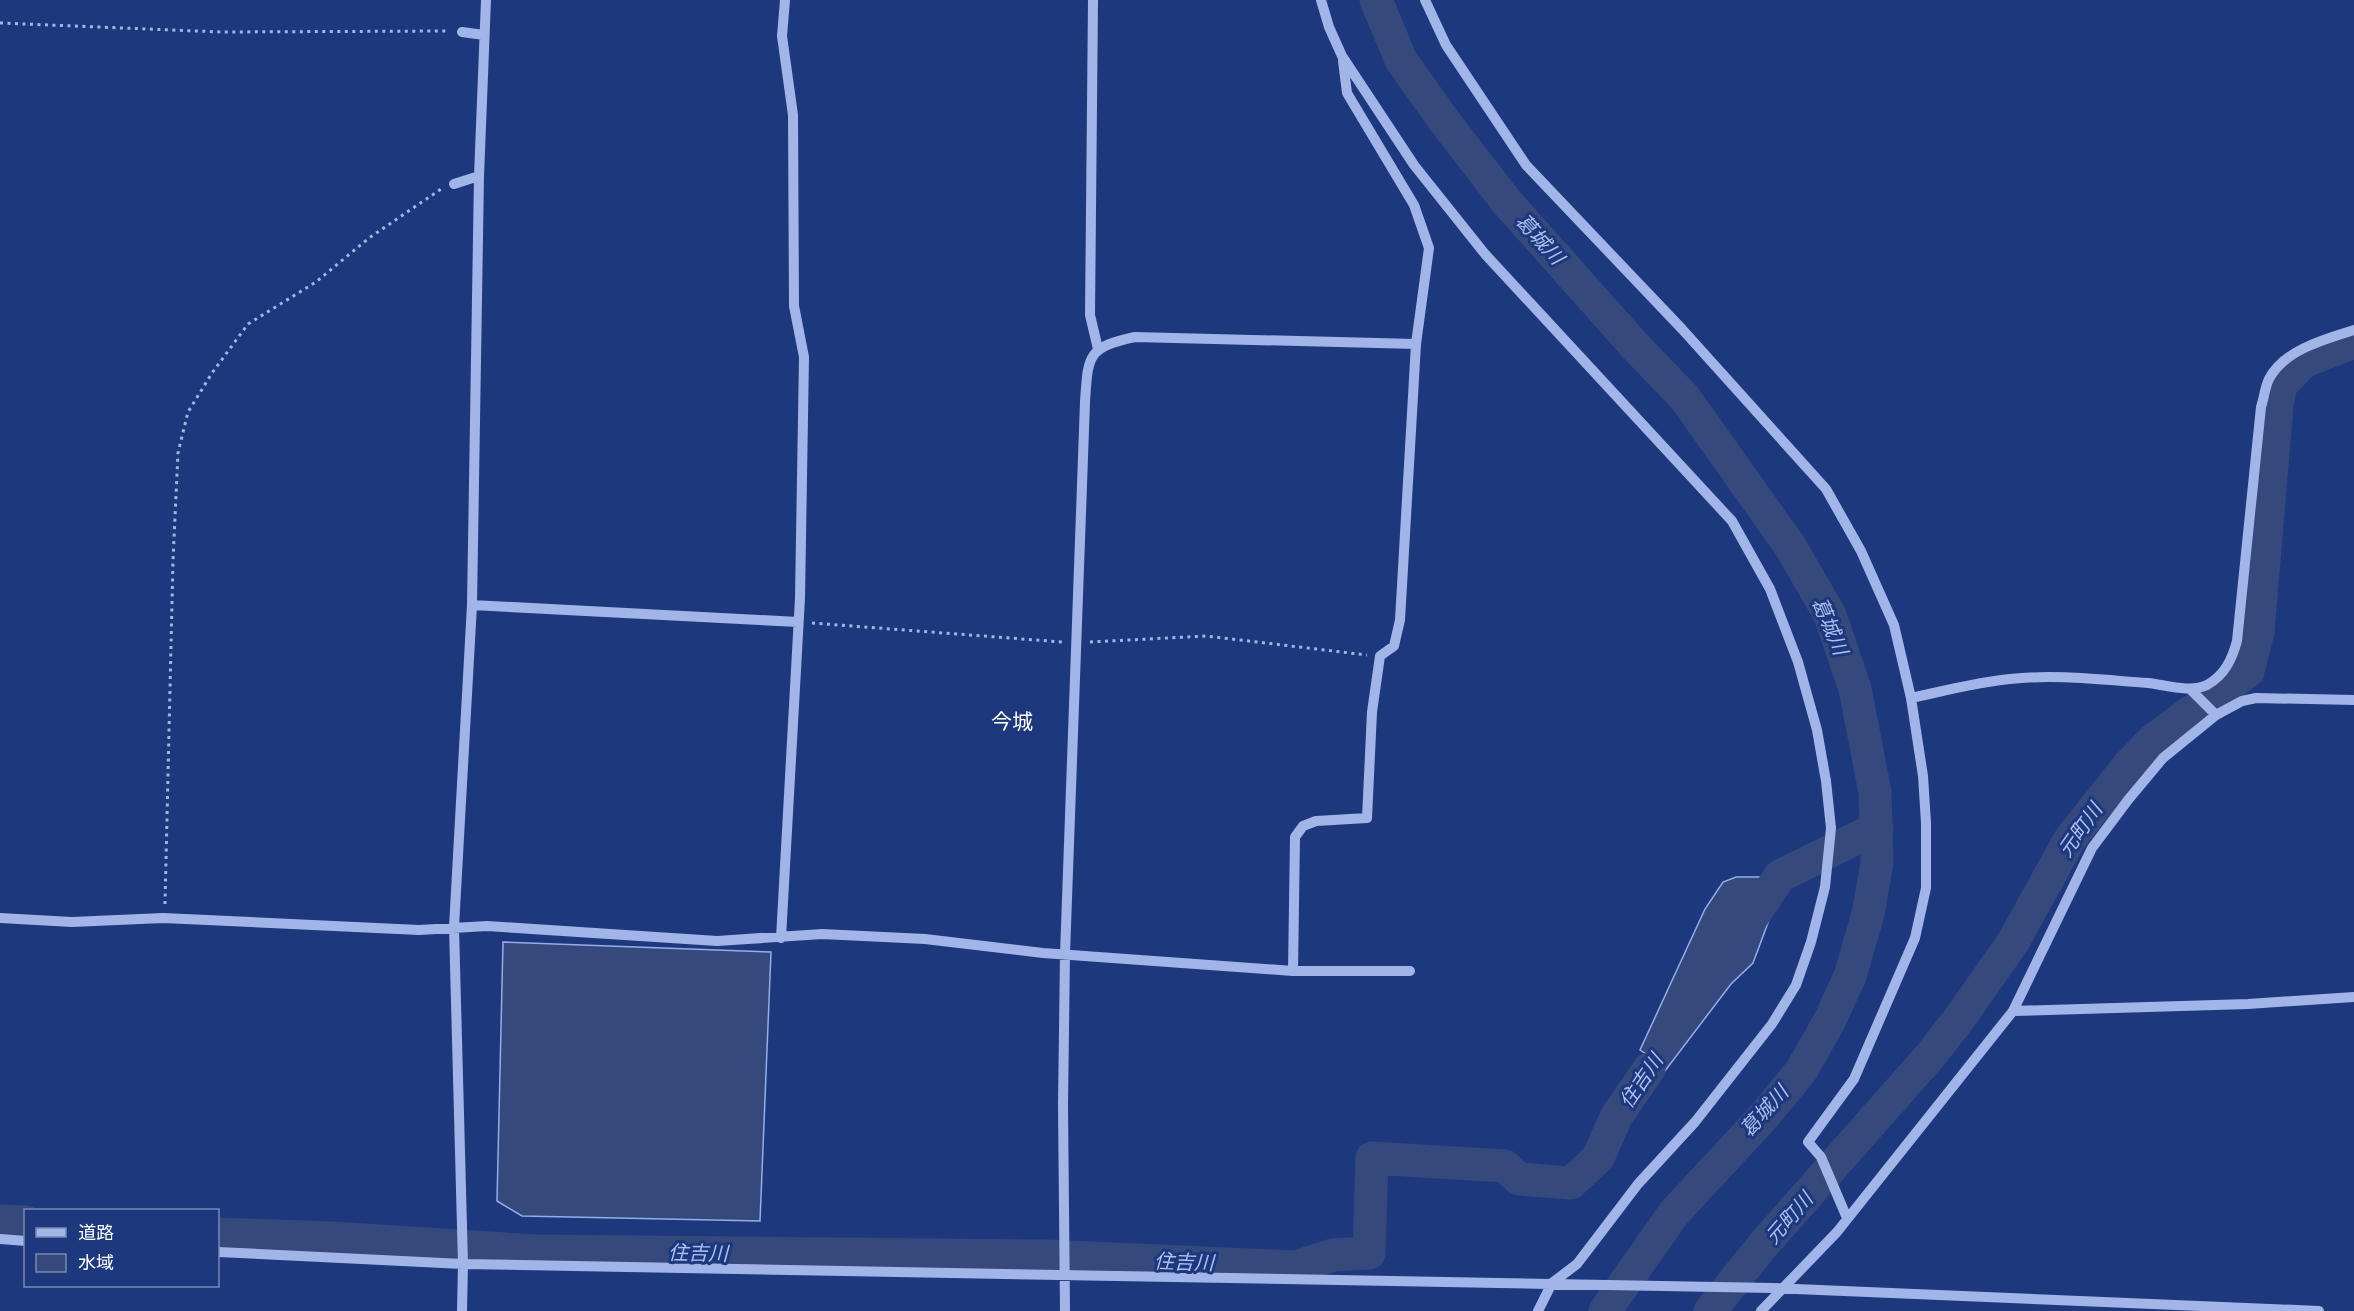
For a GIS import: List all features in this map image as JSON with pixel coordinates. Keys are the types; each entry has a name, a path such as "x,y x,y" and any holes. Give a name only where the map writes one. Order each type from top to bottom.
{"street":[{"path":"462,1311 463,1240 454,927 472,605 479,176 486,0"},
{"path":"781,938 798,622 804,357 794,306 793,115 782,36 785,0"},
{"path":"1093,0 1090,315 1098,349"},
{"path":"1321,0 1329,27 1342,56 1414,165 1485,254 1732,521 1770,589 1798,662 1817,730 1831,828 1825,887 1811,942 1796,985 1772,1024 1695,1122 1638,1185 1577,1264 1552,1283 1538,1311"},
{"path":"1425,0 1446,45 1526,165 1682,329 1826,489 1861,551 1894,625 1911,698 1923,776 1926,888 1915,938 1854,1079 1808,1142 1821,1157 1847,1218"},
{"path":"462,32 484,34"},
{"path":"1293,971 1295,837 1303,826 1316,821 1367,818 1372,712 1380,656 1394,646 1400,620 1416,344 1429,248 1414,205 1347,93 1342,56"},
{"path":"454,184 479,176"},
{"path":"2193,692 2221,675 2232,659 2237,641 2261,407 2268,380 2279,365 2295,354 2323,340 2354,330"},
{"path":"1065,1311 1063,1105 1065,954 1087,370 1091,357 1098,349 1110,342 1135,337 1416,344"},
{"path":"472,605 798,622"},
{"path":"1911,698 2010,679 2043,678 2150,684 2193,692 2215,714"},
{"path":"1761,1311 1777,1288 1837,1232 2013,1011 2092,848 2163,758 2215,714 2242,701 2256,698 2354,700"},
{"path":"0,918 72,922 163,918 419,930 487,926 717,940 822,934 925,939 1065,954 1293,971 1410,970"},
{"path":"2013,1011 2248,1004 2354,997"},
{"path":"0,1239 24,1241"},
{"path":"219,1252 1777,1288 2319,1311"}],"path":[{"path":"0,23 221,32 462,32"},
{"path":"163,918 167,896 176,489 178,453 188,412 212,373 248,324 316,282 369,238 435,191 454,184"},
{"path":"798,622 1076,642 1206,636 1380,656"}],"water":[{"path":"1736,877 1776,877 1769,920 1753,963 1731,984 1633,1113 1623,1105 1646,1054 1640,1050 1705,909 1723,882"},
{"path":"503,942 771,952 760,1221 522,1216 497,1201"}],"waterway":[{"name":"葛城川","path":"1376,0 1401,60 1445,122 1506,201 1635,346 1685,398 1790,546 1830,615 1855,689 1875,792 1877,863 1868,914 1850,976 1830,1020 1801,1071 1764,1116 1674,1213 1605,1311"},
{"name":"元町川","path":"1710,1311 1763,1245 1930,1056 1959,1019 2013,942 2070,839 2128,766 2153,740 2217,696 2248,671 2258,632 2277,406 2281,385 2303,362 2354,342"},
{"name":"住吉川","path":"1749,922 1780,876 1877,828"},
{"name":"住吉川","path":"219,1234 332,1238 535,1251 1046,1256 1296,1267 1333,1255 1369,1253 1372,1158 1505,1166 1519,1179 1571,1183 1598,1158 1616,1117 1649,1069"},
{"name":"住吉川","path":"0,1221 24,1222"}],"district":[{"name":"今城","path":"1012,722"}]}
